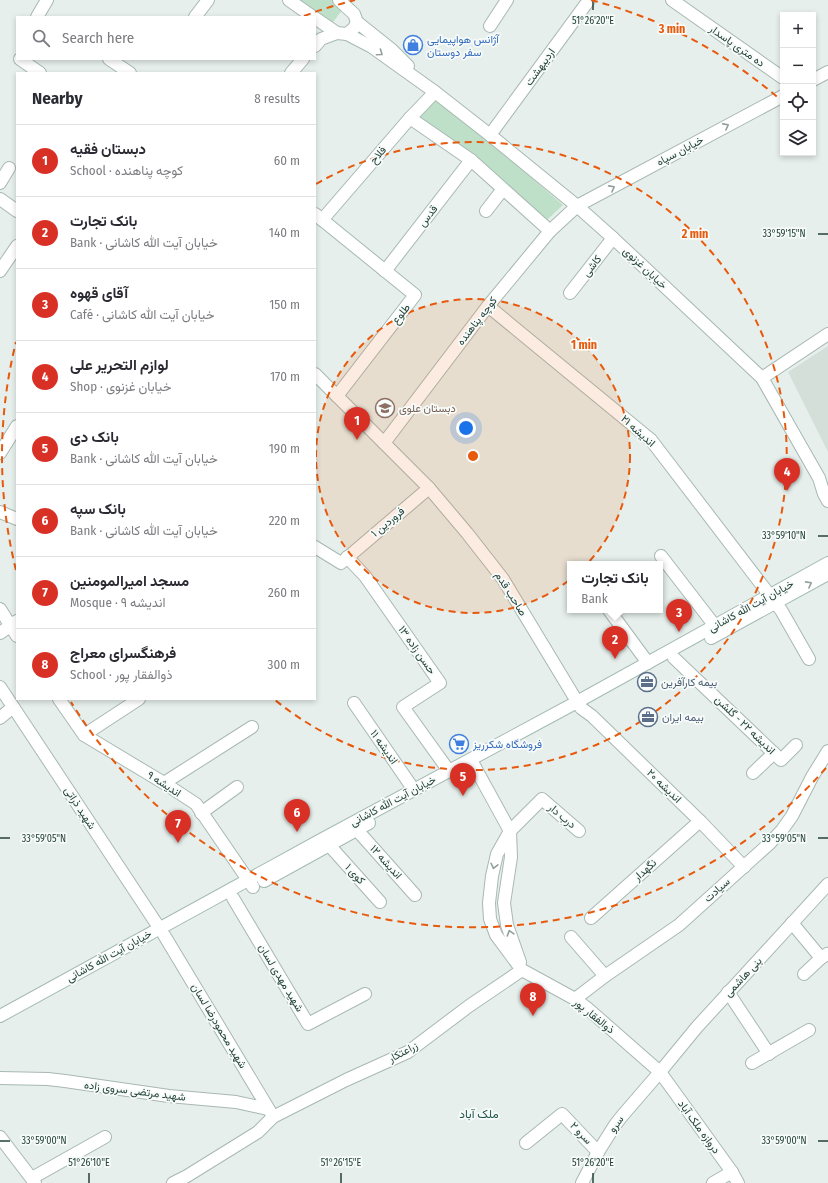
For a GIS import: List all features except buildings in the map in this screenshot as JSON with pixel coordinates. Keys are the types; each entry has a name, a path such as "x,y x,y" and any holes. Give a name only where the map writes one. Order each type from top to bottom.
{"street":[{"path":"42,15 47,0"},
{"path":"196,16 208,0"},
{"path":"289,0 309,16"},
{"path":"339,0 354,14 357,22 392,50 435,92"},
{"path":"490,26 507,0"},
{"name":"اردیبهشت","path":"490,135 589,0"},
{"name":"ده متری پاسدار","path":"672,0 780,76"},
{"path":"316,20 372,47 435,92"},
{"path":"316,45 321,40 354,28 357,22"},
{"path":"22,60 39,72"},
{"path":"110,60 128,72"},
{"path":"292,72 302,60"},
{"path":"816,78 828,72"},
{"name":"خیابان غزنوی","path":"435,92 490,135 614,238 762,378 823,481 824,494 828,501"},
{"name":"فلاح","path":"318,217 435,92"},
{"name":"خیابان سپاه","path":"577,206 780,98"},
{"path":"410,118 471,160 550,231"},
{"name":"قدس","path":"385,271 471,160"},
{"path":"0,183 9,168"},
{"path":"486,211 503,190"},
{"path":"0,199 16,210"},
{"name":"کوچه پناهنده","path":"384,443 488,306 550,231 577,206"},
{"name":"طلوع","path":"318,217 415,295 337,396"},
{"name":"کاشی","path":"570,293 614,238"},
{"path":"0,271 16,247"},
{"name":"اندیشه ۲۱","path":"488,306 651,440 781,610 809,659"},
{"path":"762,378 828,334"},
{"name":"صاحب قدم","path":"316,376 428,488 467,533 503,579 579,705"},
{"path":"0,453 16,428"},
{"name":"فروردین ۱","path":"347,557 428,488"},
{"path":"0,512 16,519"},
{"path":"316,548 341,563 347,557"},
{"path":"661,556 715,626"},
{"name":"حسن زاده ۱۳","path":"347,557 365,576 440,683 403,707 449,771"},
{"name":"خیابان آیت الله کاشانی","path":"0,1025 162,932 233,898 251,884 357,830 472,763 579,705 674,658 772,599 828,563"},
{"name":"خیابان آیت الله کاشانی","path":"579,705 648,663 715,626 828,574"},
{"path":"0,609 9,626 16,635"},
{"path":"611,613 648,663"},
{"name":"اندیشه ۲۲ - گلشن","path":"674,658 777,757"},
{"name":"شهید ذراتی","path":"0,687 162,932"},
{"name":"اندیشه ۹","path":"60,700 84,735 196,804 251,884"},
{"path":"84,735 137,700"},
{"name":"اندیشه ۱۱","path":"354,703 414,790"},
{"name":"اندیشه ۲۰","path":"579,705 700,821 744,867"},
{"path":"0,718 13,707"},
{"path":"164,783 252,727"},
{"path":"754,773 796,745"},
{"name":"سیادت","path":"575,1000 605,976 679,925 770,843 792,816 812,777 828,751"},
{"path":"472,763 510,831"},
{"name":"خیابان آیت الله کاشانی","path":"0,1016 251,884 449,771 472,763"},
{"path":"202,813 237,787"},
{"name":"درب دار","path":"510,831 542,799 579,831"},
{"name":"نگهدار","path":"591,918 700,821"},
{"name":"اندیشه ۱۲","path":"357,830 415,895"},
{"name":"ذوالفقار پور","path":"510,831 496,854 492,876 489,903 490,919 496,936 522,970 587,1008 660,1072"},
{"name":"کوی ۱","path":"329,845 380,902"},
{"name":"بنی هاشمی","path":"660,1072 728,992 828,884"},
{"name":"شهید مهدی لسان","path":"233,898 308,1024 365,994"},
{"path":"792,923 824,956 804,974"},
{"name":"شهید محمودرضا لسان","path":"162,932 271,1113"},
{"path":"571,937 605,976"},
{"name":"زراعتکار","path":"173,1183 188,1180 258,1132 271,1113 408,1052 469,1006 522,970"},
{"path":"728,992 769,1054"},
{"path":"752,1064 809,1030"},
{"name":"سرو","path":"582,1183 598,1152 615,1125 660,1072"},
{"name":"دروازه ملک آباد","path":"660,1072 732,1172 738,1183"},
{"name":"شهید مرتضی سروی زاده","path":"0,1078 48,1079 163,1095 231,1101 271,1113"},
{"name":"سرو ۲","path":"526,1143 562,1114 598,1152"},
{"path":"0,1137 33,1180 105,1137"},
{"path":"713,1183 732,1172"}],"shaded area":[{"path":"828,346 828,452 788,372"}],"green space":[{"path":"300,0 337,0 345,6 331,25"},
{"path":"438,97 563,205 546,221 419,118"}],"place":[{"name":"آژانس هواپیمایی سفر دوستان","path":"413,45"},
{"name":"دبستان علوی","path":"385,408"},
{"name":"دبستان فقیه","path":"357,440"},
{"name":"لوازم التحریر علی","path":"787,491"},
{"name":"آقای قهوه","path":"679,632"},
{"name":"بانک تجارت","path":"615,659"},
{"name":"بیمه کارآفرین","path":"647,682"},
{"name":"بیمه ایران","path":"648,717"},
{"name":"فروشگاه شکرریز","path":"459,744"},
{"name":"بانک دی","path":"463,796"},
{"name":"بانک سپه","path":"297,832"},
{"name":"مسجد امیرالمومنین","path":"178,843"},
{"name":"فرهنگسرای معراج","path":"533,1016"}],"district":[{"name":"ملک آباد","path":"479,1114"}]}
